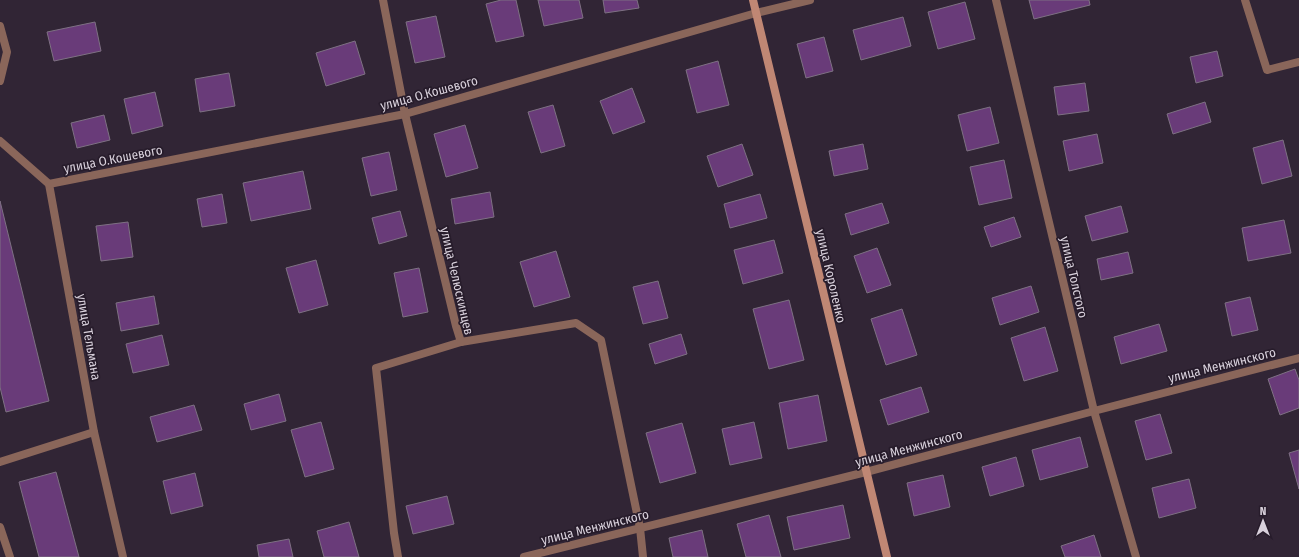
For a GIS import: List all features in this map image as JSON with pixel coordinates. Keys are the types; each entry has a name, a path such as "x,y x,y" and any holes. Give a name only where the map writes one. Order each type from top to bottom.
{"street":[{"name":"улица Челюскинцев","path":"383,0 405,114 461,342 376,368 398,557"},
{"name":"улица Короленко","path":"753,0 887,557"},
{"name":"улица О.Кошевого","path":"49,184 405,114 756,13 810,0"},
{"name":"улица Толстого","path":"996,0 1094,411 1136,557"},
{"path":"1245,0 1267,70 1299,62"},
{"path":"0,26 7,52 0,81"},
{"path":"0,141 49,184"},
{"name":"улица Тельмана","path":"49,184 94,432 123,557"},
{"path":"461,342 576,323 601,340 640,528 643,557"},
{"name":"улица Менжинского","path":"524,557 866,472 1299,358"},
{"path":"0,462 94,432"},
{"path":"0,527 10,557"}],"building":[{"path":"501,0 516,0 524,36 496,42 486,4"},
{"path":"538,0 579,0 583,18 544,26"},
{"path":"603,0 637,0 639,8 605,13"},
{"path":"1029,0 1089,0 1090,5 1034,19"},
{"path":"965,2 975,39 938,49 928,12"},
{"path":"436,16 445,57 415,63 406,22"},
{"path":"903,17 911,46 861,60 853,30"},
{"path":"95,22 101,51 54,61 47,32"},
{"path":"824,37 833,71 806,78 797,44"},
{"path":"355,41 365,74 326,86 316,53"},
{"path":"1217,51 1223,76 1196,83 1190,57"},
{"path":"718,61 729,105 697,113 686,70"},
{"path":"229,73 235,106 200,112 195,79"},
{"path":"1085,83 1089,111 1058,115 1054,87"},
{"path":"632,88 645,122 613,134 600,101"},
{"path":"155,92 163,126 132,134 124,99"},
{"path":"1205,102 1211,122 1173,134 1167,114"},
{"path":"553,105 565,146 541,153 528,112"},
{"path":"990,107 999,143 967,151 958,115"},
{"path":"104,115 110,140 77,148 71,123"},
{"path":"465,125 478,168 446,177 434,134"},
{"path":"1097,134 1103,163 1069,171 1063,141"},
{"path":"1283,140 1292,176 1262,184 1253,148"},
{"path":"742,144 753,175 718,187 707,156"},
{"path":"863,144 868,169 834,176 829,151"},
{"path":"389,152 397,190 371,196 362,158"},
{"path":"1004,160 1012,198 979,205 970,167"},
{"path":"303,171 311,209 251,221 243,183"},
{"path":"490,192 494,217 455,224 451,199"},
{"path":"222,194 227,223 202,227 197,199"},
{"path":"760,194 767,218 730,228 724,204"},
{"path":"0,201 49,401 6,412 0,387"},
{"path":"882,203 889,223 851,235 845,214"},
{"path":"1121,206 1128,232 1092,241 1085,216"},
{"path":"400,211 407,236 379,244 372,218"},
{"path":"1014,217 1021,237 991,247 984,227"},
{"path":"1284,220 1291,253 1248,261 1242,228"},
{"path":"128,222 133,257 101,261 96,226"},
{"path":"774,240 783,273 743,284 734,250"},
{"path":"877,248 891,285 867,293 854,256"},
{"path":"556,251 570,297 534,307 520,262"},
{"path":"1128,252 1133,273 1101,280 1097,259"},
{"path":"316,260 328,305 299,313 286,268"},
{"path":"419,268 428,312 403,317 394,273"},
{"path":"658,281 668,318 643,324 633,287"},
{"path":"1031,286 1039,312 1000,325 992,298"},
{"path":"154,296 159,324 121,331 116,303"},
{"path":"1250,297 1258,330 1232,336 1225,303"},
{"path":"789,300 804,360 769,369 753,309"},
{"path":"902,309 917,355 886,365 871,319"},
{"path":"1159,324 1167,351 1121,364 1114,337"},
{"path":"1045,327 1058,371 1024,381 1011,338"},
{"path":"681,334 687,354 655,364 649,344"},
{"path":"162,335 169,365 133,373 126,344"},
{"path":"1295,369 1299,380 1299,408 1280,415 1268,379"},
{"path":"921,387 929,412 888,425 880,400"},
{"path":"279,394 286,421 251,430 244,404"},
{"path":"818,395 827,441 788,449 779,403"},
{"path":"194,405 202,430 157,442 150,417"},
{"path":"1160,414 1172,453 1146,460 1135,421"},
{"path":"321,422 334,469 305,477 291,430"},
{"path":"754,422 762,458 730,465 722,429"},
{"path":"682,423 696,473 660,483 646,433"},
{"path":"1080,437 1088,467 1040,480 1032,450"},
{"path":"1299,450 1299,489 1289,453"},
{"path":"1016,457 1024,486 990,496 982,467"},
{"path":"56,472 79,557 39,557 19,482"},
{"path":"195,473 203,506 171,514 163,481"},
{"path":"943,475 950,507 914,516 907,483"},
{"path":"1189,479 1196,508 1159,518 1152,488"},
{"path":"447,496 454,524 413,534 406,506"},
{"path":"843,505 850,538 794,550 787,517"},
{"path":"769,515 781,557 746,557 737,524"},
{"path":"349,522 359,557 324,557 317,531"},
{"path":"702,530 708,557 673,557 669,538"},
{"path":"1094,535 1101,557 1065,557 1061,546"},
{"path":"289,539 293,557 259,557 257,545"}]}
